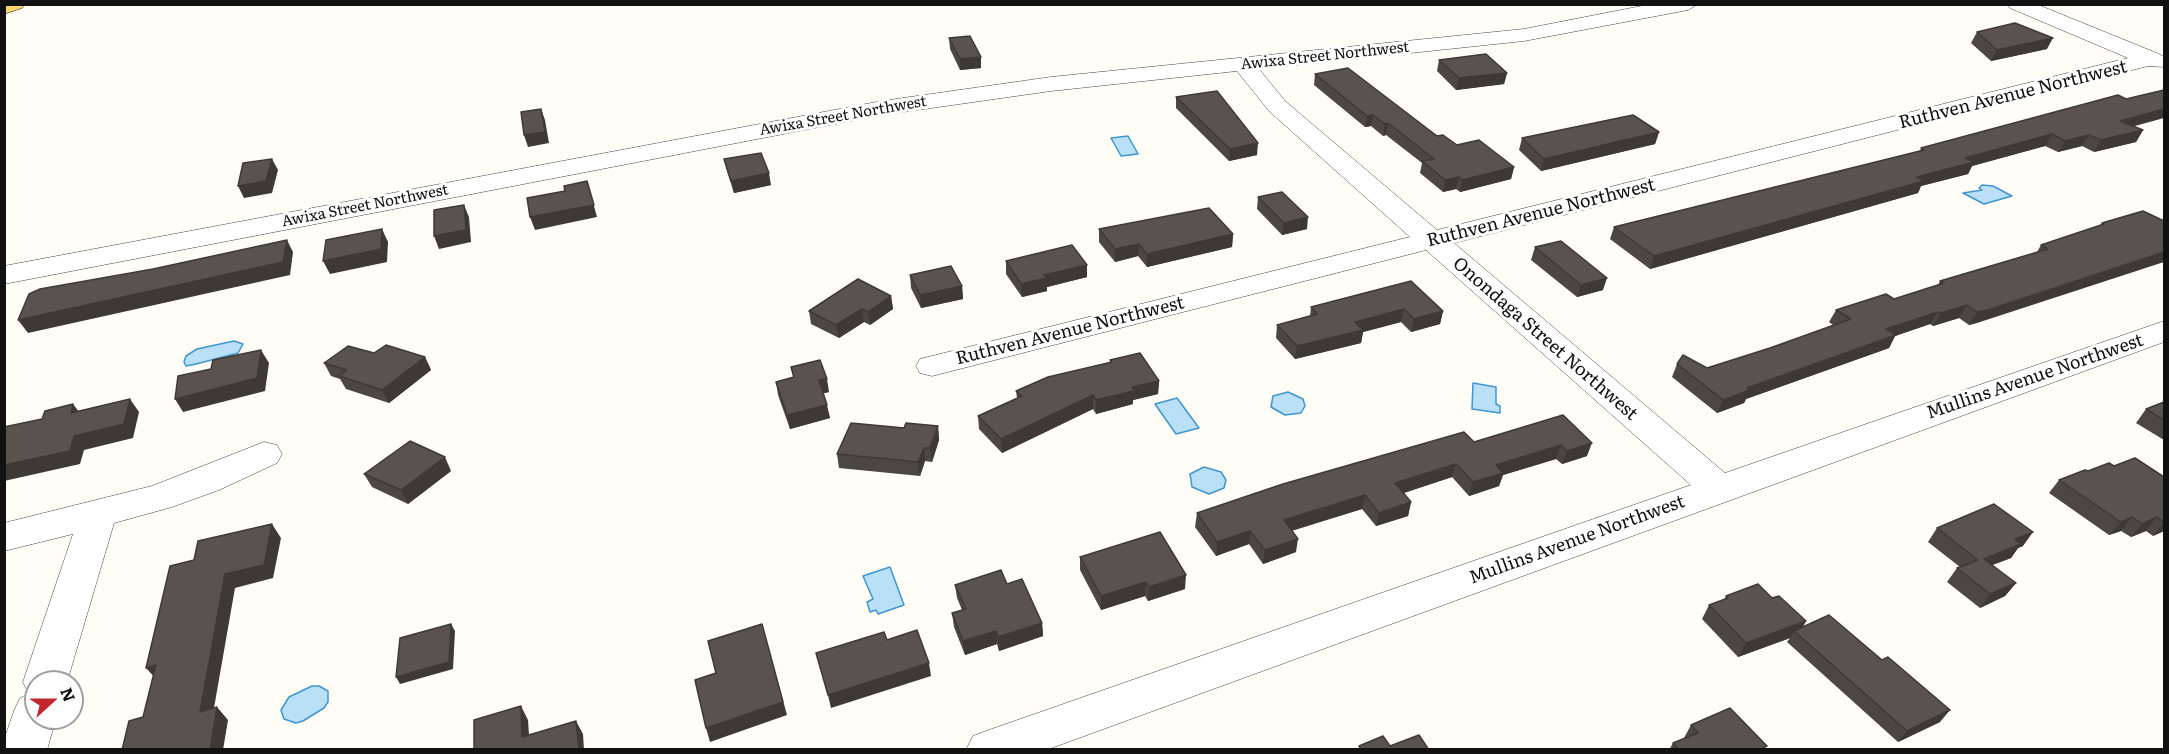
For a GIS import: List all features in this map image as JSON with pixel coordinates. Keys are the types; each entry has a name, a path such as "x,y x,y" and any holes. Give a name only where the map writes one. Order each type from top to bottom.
{"street":[{"path":"1577,4 1607,20"},
{"name":"Awixa Street Northwest","path":"4,275 858,112 1052,84 1497,38 1688,4"},
{"path":"2017,4 2158,62"},
{"name":"Ruthven Avenue Northwest","path":"932,366 1431,240 2158,62"},
{"name":"Onondaga Street Northwest","path":"1243,64 1277,106 1719,489"},
{"name":"Mullins Avenue Northwest","path":"989,750 2164,331"},
{"path":"4,537 159,498 206,481 264,454"},
{"path":"49,670 98,514"},
{"path":"24,750 30,730"}],"water":[{"path":"1128,136 1138,154 1121,156 1111,138"},
{"path":"1982,185 1993,186 2012,196 1984,204 1963,193 1982,190 1979,188"},
{"path":"234,341 243,344 238,353 186,366 184,362 186,356 197,349"},
{"path":"1473,383 1496,387 1496,404 1500,406 1500,413 1472,409"},
{"path":"1288,392 1303,399 1305,406 1301,413 1285,415 1271,407 1273,396"},
{"path":"1177,398 1199,428 1176,434 1155,404"},
{"path":"1204,467 1221,472 1226,480 1224,488 1209,494 1192,487 1190,474"},
{"path":"890,567 904,605 878,614 876,610 870,612 867,602 873,599 863,576"},
{"path":"312,686 319,686 328,691 328,702 324,708 296,723 284,719 281,710 289,697"}],"building":[{"path":"2015,23 2053,38 1997,50 1977,32"},
{"path":"970,36 981,57 960,59 949,38"},
{"path":"1486,54 1507,73 1459,78 1439,60"},
{"path":"1348,68 1437,136 1443,135 1457,145 1479,140 1514,167 1462,180 1459,177 1445,180 1422,161 1434,159 1388,123 1385,124 1373,115 1367,116 1315,74"},
{"path":"2164,90 2164,109 2120,121 2143,130 2101,140 2089,135 2065,141 2052,134 1965,158 1974,162 1917,177 1924,181 1654,256 1614,227 1924,150 1921,148 2118,95 2126,99"},
{"path":"1217,91 1258,143 1230,149 1176,97"},
{"path":"541,109 545,132 524,135 521,112"},
{"path":"1633,115 1659,132 1544,159 1522,138"},
{"path":"761,153 769,173 731,181 724,159"},
{"path":"272,159 266,181 238,186 243,163"},
{"path":"587,181 594,205 530,217 527,198 565,191 564,186"},
{"path":"1282,192 1308,217 1284,223 1258,197"},
{"path":"464,205 466,230 434,236 434,210"},
{"path":"1209,208 1233,234 1147,254 1139,244 1115,249 1099,229"},
{"path":"2143,211 2164,221 2164,252 1988,310 1977,312 1967,305 1886,329 1896,335 1747,388 1750,390 1723,400 1677,364 1683,355 1707,368 1770,348 1851,319 1836,310 1886,294 1894,299 1944,283 1940,281 2048,249 2041,245"},
{"path":"382,229 381,249 323,261 326,240"},
{"path":"287,240 283,262 18,320 29,294 40,289 153,269"},
{"path":"1561,241 1607,278 1581,285 1535,247"},
{"path":"1072,245 1087,265 1044,275 1047,278 1021,284 1006,261"},
{"path":"951,266 962,286 920,295 910,275"},
{"path":"858,279 891,296 868,312 862,309 836,325 809,311"},
{"path":"1411,281 1443,311 1414,319 1404,309 1355,322 1363,330 1297,346 1277,325 1317,314 1311,307"},
{"path":"386,345 425,357 382,390 339,376 347,370 324,363 348,346 374,353"},
{"path":"261,350 257,378 175,399 178,376 211,369 213,360"},
{"path":"1140,353 1159,381 1132,387 1134,391 1096,400 1093,395 1001,439 978,416 1022,396 1016,391 1048,377"},
{"path":"820,360 827,379 819,380 827,405 787,415 776,382 794,377 791,367"},
{"path":"130,399 124,424 74,436 70,451 4,465 4,427 42,419 45,411 73,404 71,413"},
{"path":"2164,402 2164,420 2146,409"},
{"path":"1563,415 1592,443 1567,451 1561,445 1496,465 1503,473 1473,482 1456,464 1395,483 1411,502 1379,513 1365,495 1284,520 1298,539 1265,550 1250,531 1217,542 1197,513 1283,484 1464,432 1474,442"},
{"path":"851,423 904,428 906,423 938,426 930,448 924,448 918,462 837,454"},
{"path":"410,441 445,457 401,490 364,474"},
{"path":"2135,458 2164,477 2164,522 2157,517 2142,524 2132,517 2121,522 2059,480 2109,463 2114,466"},
{"path":"1994,504 2033,532 2015,539 2021,544 1984,559 2016,583 1990,594 1957,568 1978,560 1937,528"},
{"path":"272,524 264,565 225,574 200,712 217,707 210,750 122,750 129,721 143,717 156,665 146,668 170,566 194,560 198,541"},
{"path":"1160,532 1186,575 1149,587 1146,582 1101,596 1080,557"},
{"path":"1001,570 1007,584 1022,579 1042,623 998,637 996,631 963,641 952,613 966,609 955,585"},
{"path":"1758,584 1772,598 1779,596 1806,621 1746,643 1709,605"},
{"path":"1829,615 1882,660 1888,657 1950,710 1907,731 1794,631"},
{"path":"451,624 449,662 396,677 400,638"},
{"path":"762,624 783,702 706,728 695,680 716,673 708,641"},
{"path":"917,630 929,663 828,695 816,653 884,632 887,640"},
{"path":"521,706 522,737 576,721 579,750 474,750 474,720"},
{"path":"1730,708 1767,746 1759,750 1679,750 1673,743 1698,733 1691,725"},
{"path":"1419,735 1429,750 1361,750 1359,746 1383,736 1390,746"}]}
